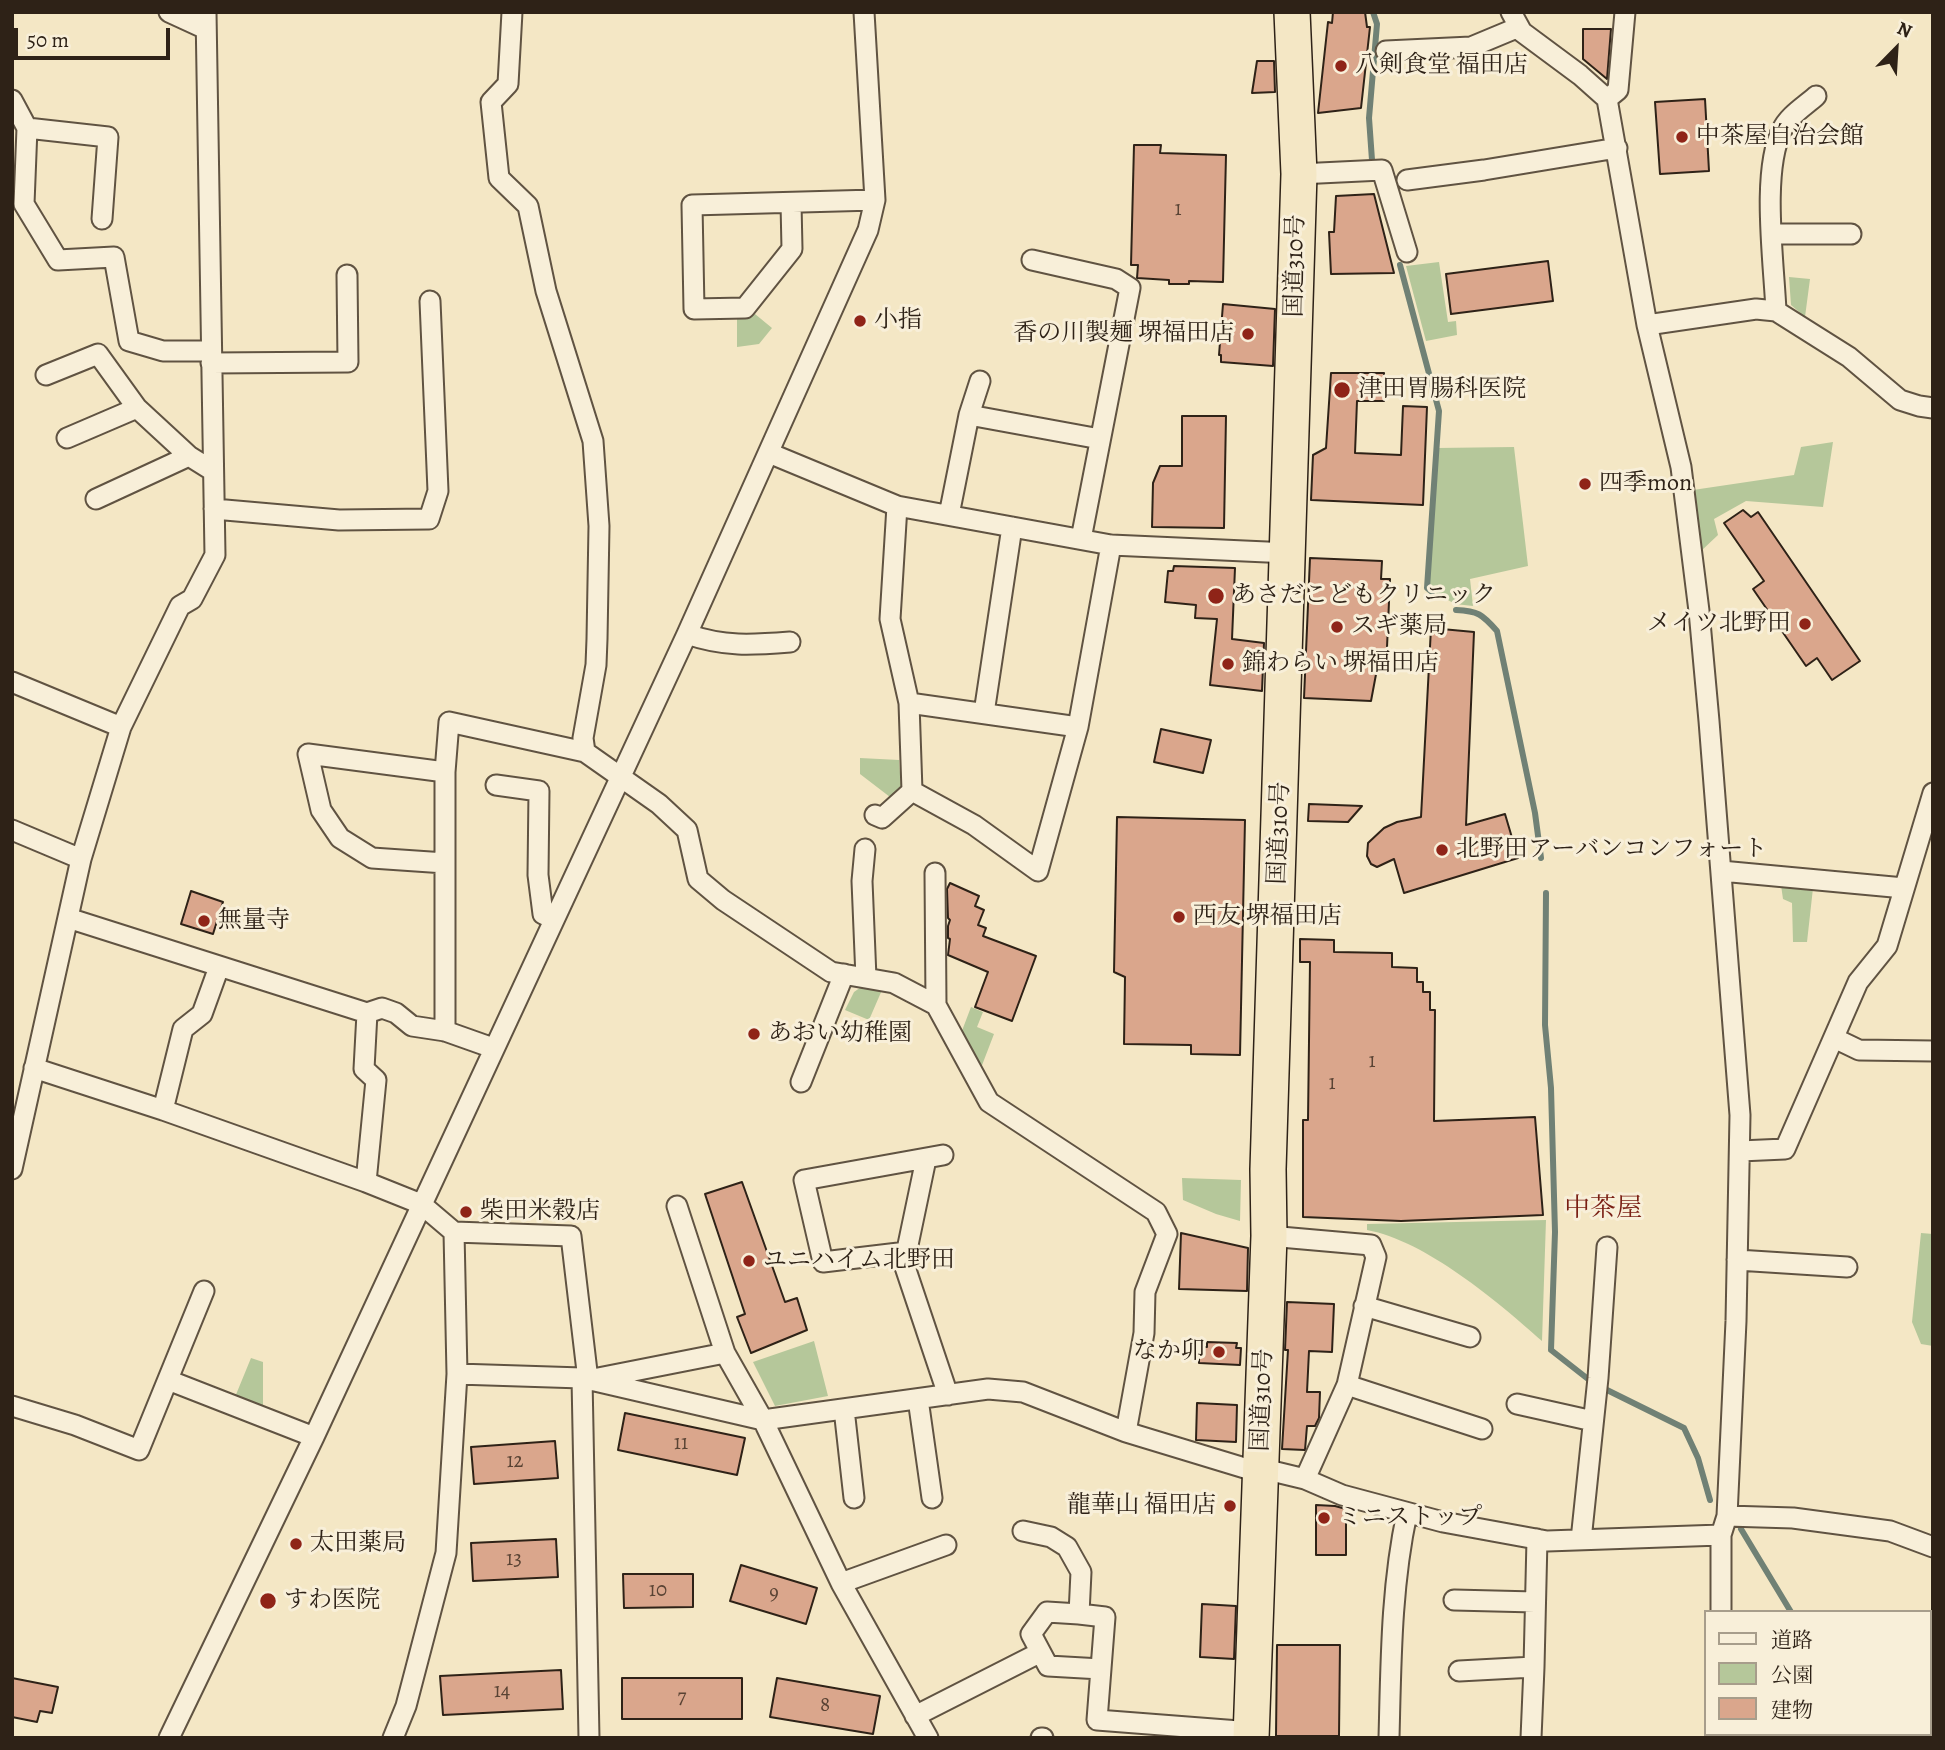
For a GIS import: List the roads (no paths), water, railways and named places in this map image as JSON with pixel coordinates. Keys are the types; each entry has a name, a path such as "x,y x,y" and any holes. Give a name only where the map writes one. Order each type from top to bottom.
{"highway":[{"name":"国道310号","path":"1252,1735 1269,1236 1268,1169 1289,553 1298,174 1292,12"}],"street":[{"path":"12,1169 18,1110 34,1068 81,859 121,727 180,606 192,598 215,555 206,17 169,12"},
{"path":"512,12 508,84 491,102 499,178 528,206 546,291 593,441 599,526 597,639 596,665 583,738 585,752"},
{"path":"169,1738 314,1437 687,634 868,230 875,200 864,12"},
{"path":"1607,99 1618,90 1625,12"},
{"path":"1386,51 1471,47 1515,20 1522,32 1580,75 1607,99 1647,325 1681,467 1699,611 1740,1115 1727,1516 1721,1535 1721,1610"},
{"path":"1776,311 1770,178 1775,147 1782,127 1816,96"},
{"path":"12,100 27,128 24,204 58,260 114,257 129,341 163,351 211,357 348,362 347,275"},
{"path":"27,128 108,137 102,219"},
{"path":"1407,180 1617,148"},
{"path":"1298,174 1382,170 1407,252"},
{"path":"791,203 792,249 745,308 694,309 692,205 875,200"},
{"path":"1772,234 1851,234"},
{"path":"1032,260 1116,279 1130,288 1080,539"},
{"path":"214,509 339,520 429,519 438,491 430,301"},
{"path":"1647,325 1756,309 1776,311 1849,357 1900,400 1919,407 1933,408"},
{"path":"47,374 98,354 137,408 189,456 213,471"},
{"path":"949,516 969,415 980,381"},
{"path":"67,438 137,408"},
{"path":"969,415 1100,439"},
{"path":"769,453 898,506 949,516 1111,545 1289,553"},
{"path":"96,499 189,456"},
{"path":"875,815 882,818 912,791 909,703 890,619 898,506"},
{"path":"984,713 1012,527"},
{"path":"912,791 974,825 1038,871 1078,727 1111,545"},
{"path":"687,634 738,646 790,642"},
{"path":"12,682 121,727"},
{"path":"909,703 1078,727"},
{"path":"445,1031 444,772 449,722 585,752 659,804 687,830 698,878 723,900 831,972 894,983 936,1005"},
{"path":"444,772 308,754 321,810 340,838 372,858 445,863"},
{"path":"496,785 539,791 538,875 543,914 553,919"},
{"path":"1740,1151 1785,1149 1858,982 1887,946 1933,793"},
{"path":"12,830 81,859"},
{"path":"865,849 862,881 866,978"},
{"path":"1721,871 1904,888"},
{"path":"935,873 936,1005 989,1102 1156,1212 1167,1234 1145,1292 1144,1333 1126,1432"},
{"path":"68,918 367,1013 382,1008 396,1013 412,1026 445,1031 493,1048"},
{"path":"163,1110 183,1029 202,1014 219,968"},
{"path":"801,1082 844,974"},
{"path":"366,1182 376,1080 365,1069 367,1013"},
{"path":"1833,1038 1860,1050 1933,1051"},
{"path":"34,1068 163,1110 366,1182 421,1204 454,1232 571,1236 585,1379 589,1738"},
{"path":"907,1252 823,1262 804,1180 935,1157 904,1264 948,1395"},
{"path":"677,1206 725,1353 763,1420 841,1583 928,1738"},
{"path":"393,1738 405,1706 446,1553 457,1374 454,1232"},
{"path":"1269,1236 1371,1245 1376,1257 1347,1385 1305,1479"},
{"path":"1581,1540 1607,1247"},
{"path":"1737,1260 1847,1267"},
{"path":"12,1406 75,1425 139,1450 204,1291"},
{"path":"1364,1306 1470,1336"},
{"path":"585,1379 725,1353"},
{"path":"457,1374 585,1379 763,1420 988,1389 1023,1392 1126,1432 1261,1473 1276,1472 1305,1479 1342,1495 1443,1522 1537,1539 1721,1535"},
{"path":"168,1380 314,1437"},
{"path":"1347,1385 1482,1429"},
{"path":"918,1399 932,1498"},
{"path":"1517,1405 1593,1421"},
{"path":"844,1409 853,1498"},
{"path":"1389,1738 1398,1557 1407,1513"},
{"path":"1727,1516 1793,1518 1890,1531 1933,1547"},
{"path":"1024,1531 1051,1537 1067,1547 1082,1572 1079,1614"},
{"path":"1531,1738 1537,1539"},
{"path":"841,1583 946,1545"},
{"path":"1454,1600 1535,1602"},
{"path":"1101,1669 1048,1666 1031,1634 1047,1612 1105,1617 1101,1669 1097,1720 1252,1735"},
{"path":"915,1716 1039,1653"},
{"path":"1459,1671 1534,1667"},
{"path":"1784,1736 1818,1738"}],"waterway":[{"path":"1372,160 1369,118 1377,24 1373,12"},
{"path":"1400,265 1439,411 1427,588 1432,592"},
{"path":"1456,610 1479,614 1497,631 1535,813 1541,858"},
{"path":"1546,893 1545,1025 1551,1088 1555,1232 1551,1350 1588,1379"},
{"path":"1605,1389 1684,1428 1698,1458 1710,1500"},
{"path":"1741,1529 1790,1610"}],"place":[{"name":"八剣食堂 福田店","path":"1341,66"},
{"name":"中茶屋自治会館","path":"1682,137"},
{"name":"小指","path":"860,321"},
{"name":"香の川製麺 堺福田店","path":"1248,334"},
{"name":"津田胃腸科医院","path":"1342,390"},
{"name":"四季mon","path":"1585,484"},
{"name":"あさだこどもクリニック","path":"1216,596"},
{"name":"メイツ北野田","path":"1805,624"},
{"name":"スギ薬局","path":"1337,627"},
{"name":"錦わらい 堺福田店","path":"1228,664"},
{"name":"北野田アーバンコンフォート","path":"1442,850"},
{"name":"西友 堺福田店","path":"1179,917"},
{"name":"無量寺","path":"204,921"},
{"name":"あおい幼稚園","path":"754,1034"},
{"name":"柴田米穀店","path":"466,1212"},
{"name":"ユニハイム北野田","path":"749,1261"},
{"name":"なか卯","path":"1219,1352"},
{"name":"龍華山 福田店","path":"1230,1506"},
{"name":"ミニストップ","path":"1324,1518"},
{"name":"太田薬局","path":"296,1544"},
{"name":"すわ医院","path":"268,1601"}],"district":[{"name":"中茶屋","path":"1603,1210"}]}
